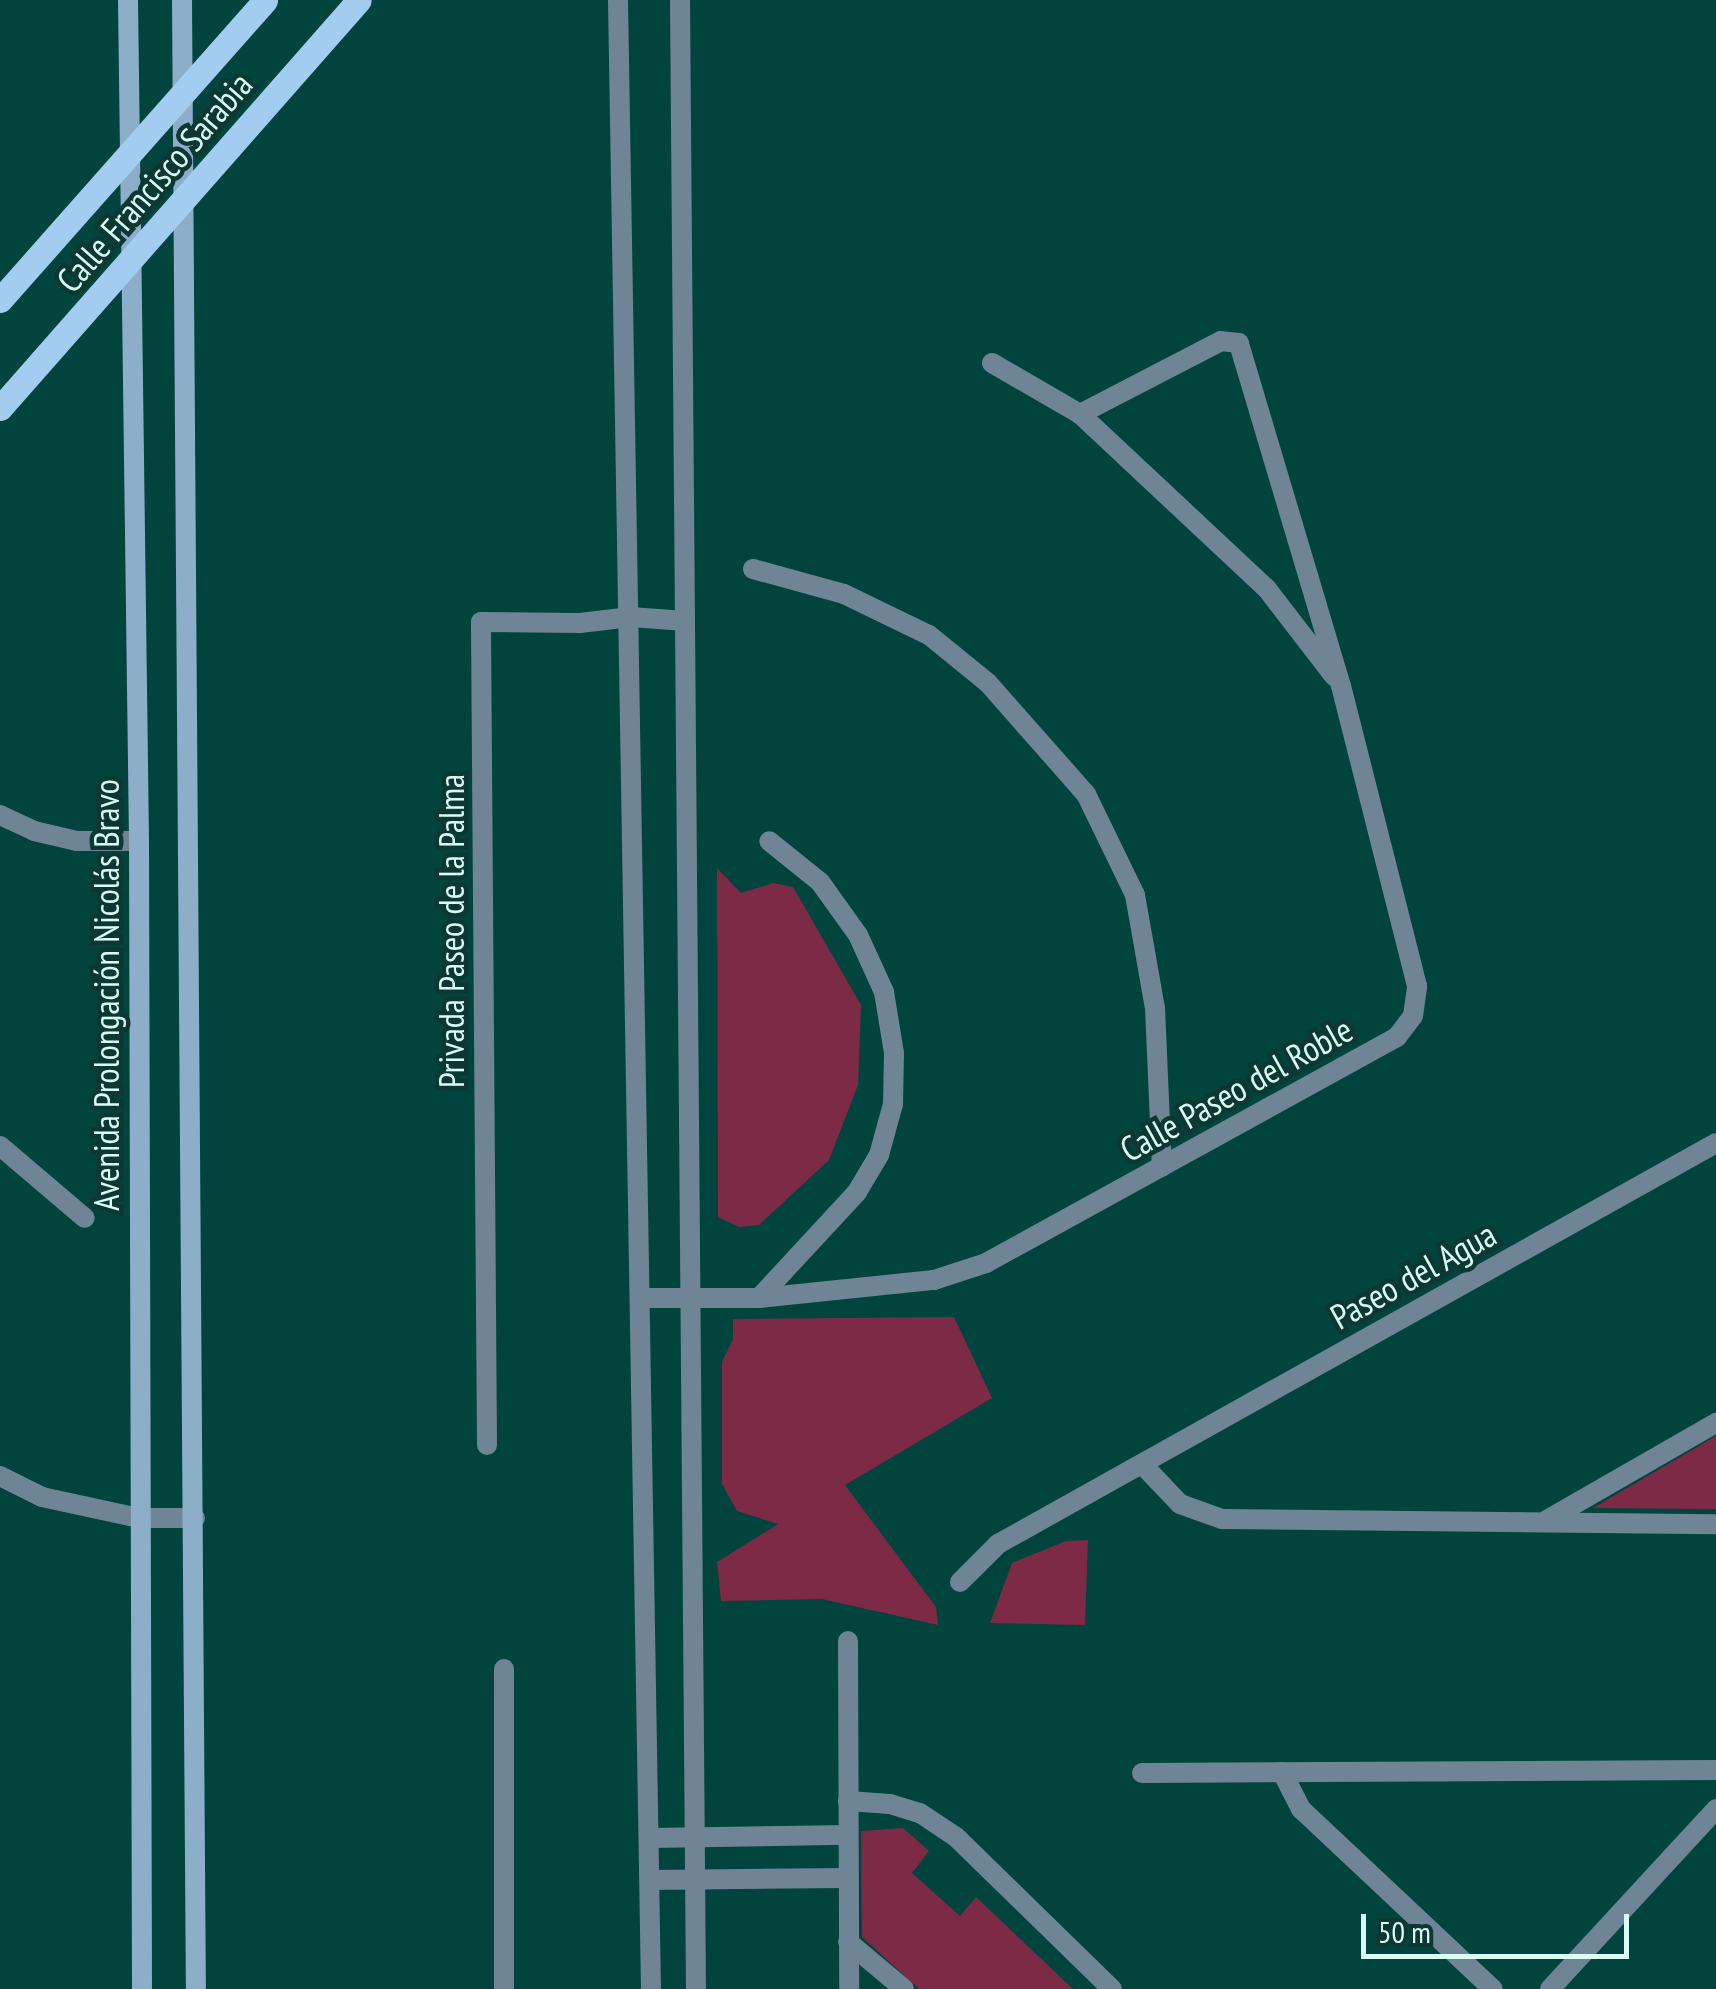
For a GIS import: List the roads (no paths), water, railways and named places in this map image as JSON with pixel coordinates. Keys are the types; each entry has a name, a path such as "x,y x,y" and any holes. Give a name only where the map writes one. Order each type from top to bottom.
{"main road":[{"name":"Avenida Prolongación Nicolás Bravo","path":"128,0 139,841 142,1989"},
{"path":"182,0 196,1989"},
{"name":"Calle Francisco Sarabia","path":"0,300 265,0"},
{"name":"Calle Francisco Sarabia","path":"0,408 131,264 359,0"}],"street":[{"path":"618,0 651,1989"},
{"path":"680,0 696,1989"},
{"name":"Calle Paseo del Roble","path":"640,1298 759,1298 934,1280 986,1263 1398,1037 1413,1016 1417,986 1341,686 1239,343 1222,342 1080,414"},
{"name":"Calle Paseo del Roble","path":"992,363 1080,414 1267,589 1341,686"},
{"path":"753,570 844,594 929,635 988,683 1086,794 1136,895 1154,1008 1162,1167"},
{"name":"Privada Paseo de la Palma","path":"487,1445 481,622 580,623 631,618 685,621"},
{"path":"0,814 34,831 76,841 139,841"},
{"path":"759,1298 857,1192 878,1154 893,1104 894,1053 884,992 864,950 820,882 769,841"},
{"name":"Paseo del Agua","path":"960,1582 998,1544 1716,1144"},
{"path":"0,1146 85,1218"},
{"path":"1546,1521 1716,1423"},
{"path":"1142,1464 1180,1504 1222,1519 1716,1524"},
{"path":"0,1476 42,1497 140,1518 195,1518"},
{"path":"848,1641 849,1989"},
{"path":"504,1669 504,1989"},
{"path":"1142,1773 1716,1770"},
{"path":"1282,1772 1301,1809 1493,1989"},
{"path":"848,1801 890,1804 920,1814 956,1837 1112,1989"},
{"path":"1550,1989 1716,1809"},
{"path":"649,1838 848,1835"},
{"path":"650,1880 847,1878"},
{"path":"848,1942 904,1989"}]}
